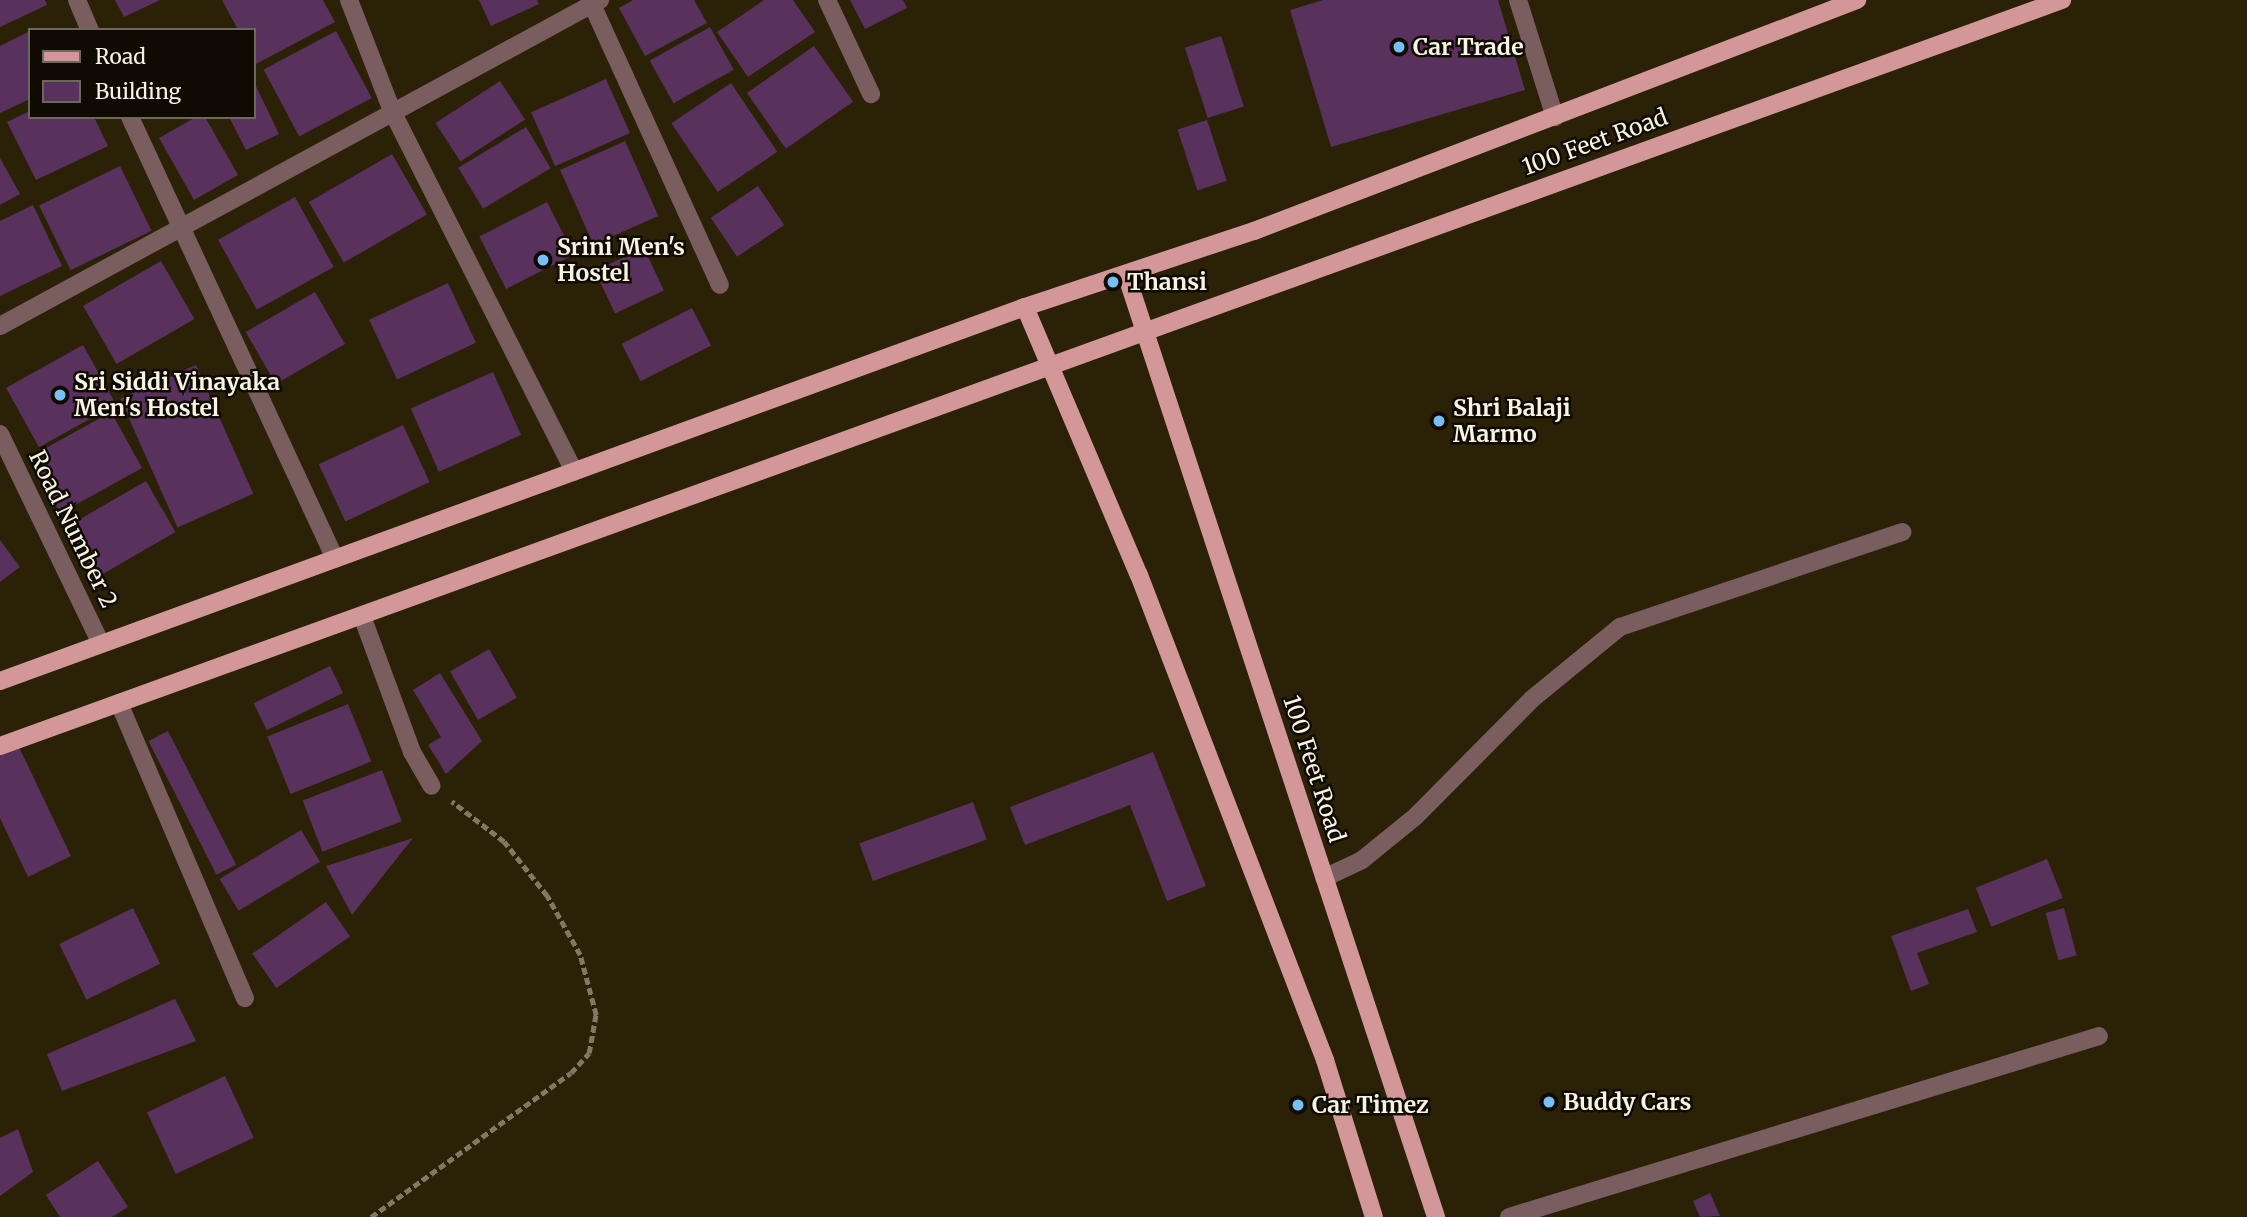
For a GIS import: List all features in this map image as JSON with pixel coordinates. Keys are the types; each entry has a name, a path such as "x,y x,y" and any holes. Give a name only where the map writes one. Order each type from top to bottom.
{"main road":[{"name":"100 Feet Road","path":"0,681 1025,307 1126,274 1556,117 1857,0"},
{"name":"100 Feet Road","path":"0,746 1048,371 2062,0"},
{"name":"100 Feet Road","path":"1126,274 1436,1217"},
{"path":"1025,307 1048,371 1173,665 1325,1060 1374,1217"}],"street":[{"path":"77,0 89,28"},
{"path":"349,0 392,111 574,472"},
{"path":"827,0 871,93"},
{"path":"1518,0 1556,117"},
{"path":"0,326 594,1 720,285"},
{"path":"131,119 335,559"},
{"name":"Road Number 2","path":"0,434 101,645"},
{"path":"1324,878 1362,860 1415,817 1532,699 1620,627 1902,532"},
{"path":"362,616 412,752 432,786"},
{"path":"120,703 246,998"},
{"path":"1509,1217 2099,1036"}],"path":[{"path":"371,1217 571,1073 589,1054 596,1014 591,981 547,896 504,842 432,786"}],"building":[{"path":"0,0 45,0 47,5 0,27"},
{"path":"115,0 160,0 124,17"},
{"path":"222,0 323,0 335,22 256,64 256,28 237,28"},
{"path":"479,0 537,0 539,4 491,26"},
{"path":"633,0 694,0 707,23 645,56 619,8"},
{"path":"764,0 793,0 815,32 748,77 717,32"},
{"path":"850,0 903,0 907,8 865,29"},
{"name":"Car Trade","path":"1323,0 1498,0 1525,90 1331,147 1290,10"},
{"path":"710,27 734,70 673,103 650,60"},
{"path":"336,31 372,98 299,137 264,69"},
{"path":"28,32 28,100 0,113 0,46"},
{"path":"1221,36 1244,106 1208,118 1185,48"},
{"path":"814,46 853,102 786,149 747,93"},
{"path":"606,79 630,133 555,166 531,112"},
{"path":"500,81 525,120 460,162 435,123"},
{"path":"731,83 777,152 718,192 671,123"},
{"path":"256,86 279,134 246,150 230,119 256,119"},
{"path":"28,112 28,119 95,119 108,146 36,180 7,122"},
{"path":"192,119 206,119 238,175 194,200 159,138"},
{"path":"1207,120 1227,181 1197,190 1178,130"},
{"path":"526,127 551,168 483,209 458,168"},
{"path":"625,141 658,216 593,245 560,170"},
{"path":"392,154 427,215 344,263 309,202"},
{"path":"0,158 20,194 0,205"},
{"path":"120,166 152,231 71,270 39,205"},
{"path":"758,186 784,225 737,257 711,218"},
{"path":"295,197 334,267 257,310 218,240"},
{"path":"547,202 574,255 506,289 479,237"},
{"path":"33,205 62,266 0,296 0,221"},
{"path":"644,248 664,291 615,313 595,271"},
{"path":"161,261 194,319 117,364 83,306"},
{"path":"448,283 476,343 397,380 369,320"},
{"path":"315,292 345,344 276,384 246,332"},
{"path":"692,308 711,345 641,381 622,344"},
{"name":"Sri Siddi Vinayaka Men's Hostel","path":"83,345 116,404 39,447 6,388"},
{"path":"196,365 253,494 178,528 120,399"},
{"path":"493,372 521,435 439,472 411,409"},
{"path":"111,412 142,468 60,514 29,458"},
{"path":"403,425 430,482 345,521 319,464"},
{"path":"146,481 176,532 97,578 67,526"},
{"path":"0,540 20,567 0,582"},
{"path":"489,649 517,697 478,720 450,672"},
{"path":"330,666 343,693 267,730 254,703"},
{"path":"440,673 482,741 446,774 428,745 441,737 413,690"},
{"path":"348,704 371,761 291,794 267,737"},
{"path":"168,731 236,865 216,875 148,741"},
{"path":"19,747 71,856 28,877 0,818 0,755"},
{"path":"1153,752 1206,886 1167,901 1130,805 1025,845 1010,807"},
{"path":"382,770 402,821 322,852 303,800"},
{"path":"973,802 987,840 873,881 859,843"},
{"path":"301,830 320,862 239,911 220,879"},
{"path":"413,838 352,915 326,866"},
{"path":"2047,859 2063,898 1991,927 1976,888"},
{"path":"326,902 350,936 276,988 252,954"},
{"path":"133,908 160,964 86,1000 59,944"},
{"path":"2064,908 2077,955 2058,960 2046,913"},
{"path":"1968,909 1977,932 1917,953 1929,984 1911,991 1891,936"},
{"path":"175,999 196,1041 62,1091 47,1054"},
{"path":"225,1076 254,1138 176,1174 147,1112"},
{"path":"18,1129 33,1172 0,1196 0,1138"},
{"path":"98,1161 128,1207 112,1217 60,1217 46,1195"},
{"path":"1710,1193 1720,1216 1700,1217 1693,1201"}],"place":[{"name":"Car Trade","path":"1399,47"},
{"name":"Srini Men's Hostel","path":"543,260"},
{"name":"Thansi","path":"1113,282"},
{"name":"Sri Siddi Vinayaka Men's Hostel","path":"60,395"},
{"name":"Shri Balaji Marmo","path":"1439,421"},
{"name":"Buddy Cars","path":"1549,1102"},
{"name":"Car Timez","path":"1298,1105"}]}
